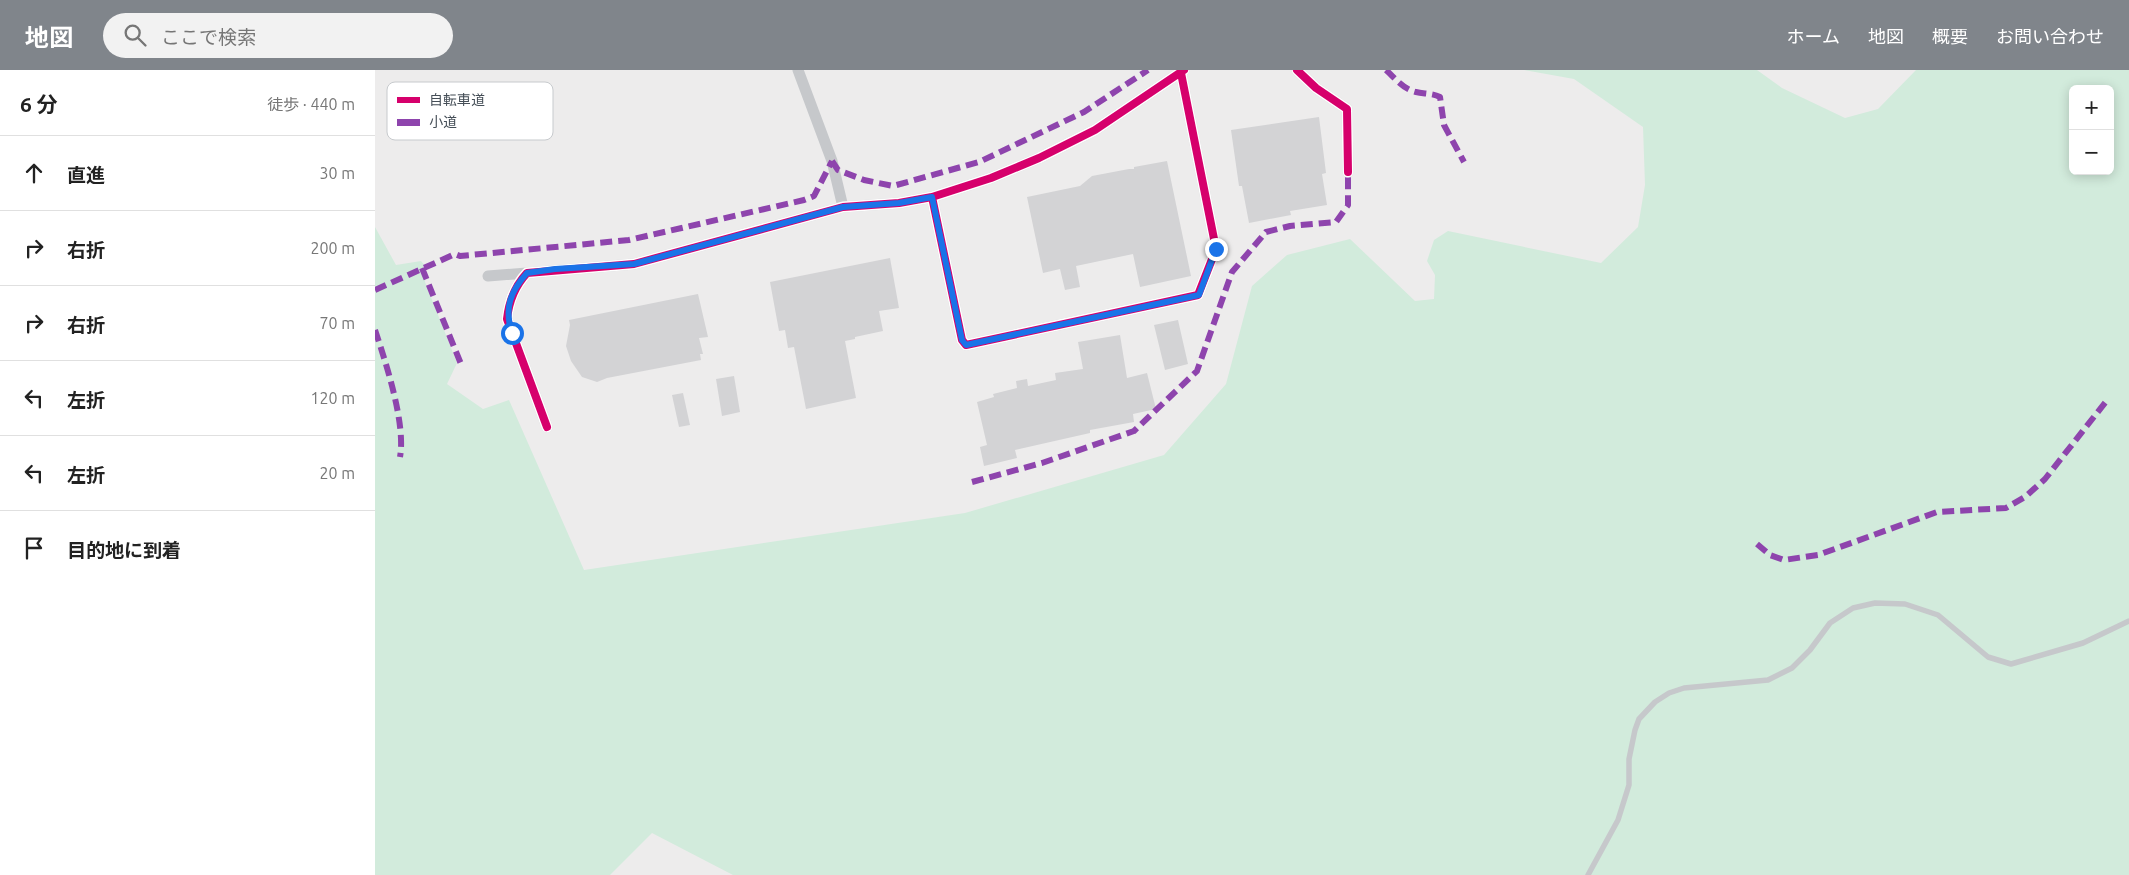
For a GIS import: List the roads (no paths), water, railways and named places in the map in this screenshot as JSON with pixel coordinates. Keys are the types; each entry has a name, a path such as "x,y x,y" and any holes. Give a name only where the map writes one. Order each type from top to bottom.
{"street":[{"path":"798,70 833,161 843,207"},
{"path":"1297,70 1316,88 1347,109 1348,172"},
{"path":"488,276 634,264 843,207 899,203 932,197 991,178 1039,158 1087,134 1183,72 1216,249 1199,295 966,345 962,340 932,197"},
{"path":"527,273 514,292 508,307 507,318 547,427"}],"lane":[{"path":"1589,875 1619,820 1629,785 1629,759 1639,719 1655,702 1669,693 1684,688 1768,680 1793,668 1810,650 1831,622 1853,608 1875,603 1905,604 1938,615 1988,657 2011,664 2083,643 2129,621"}]}
